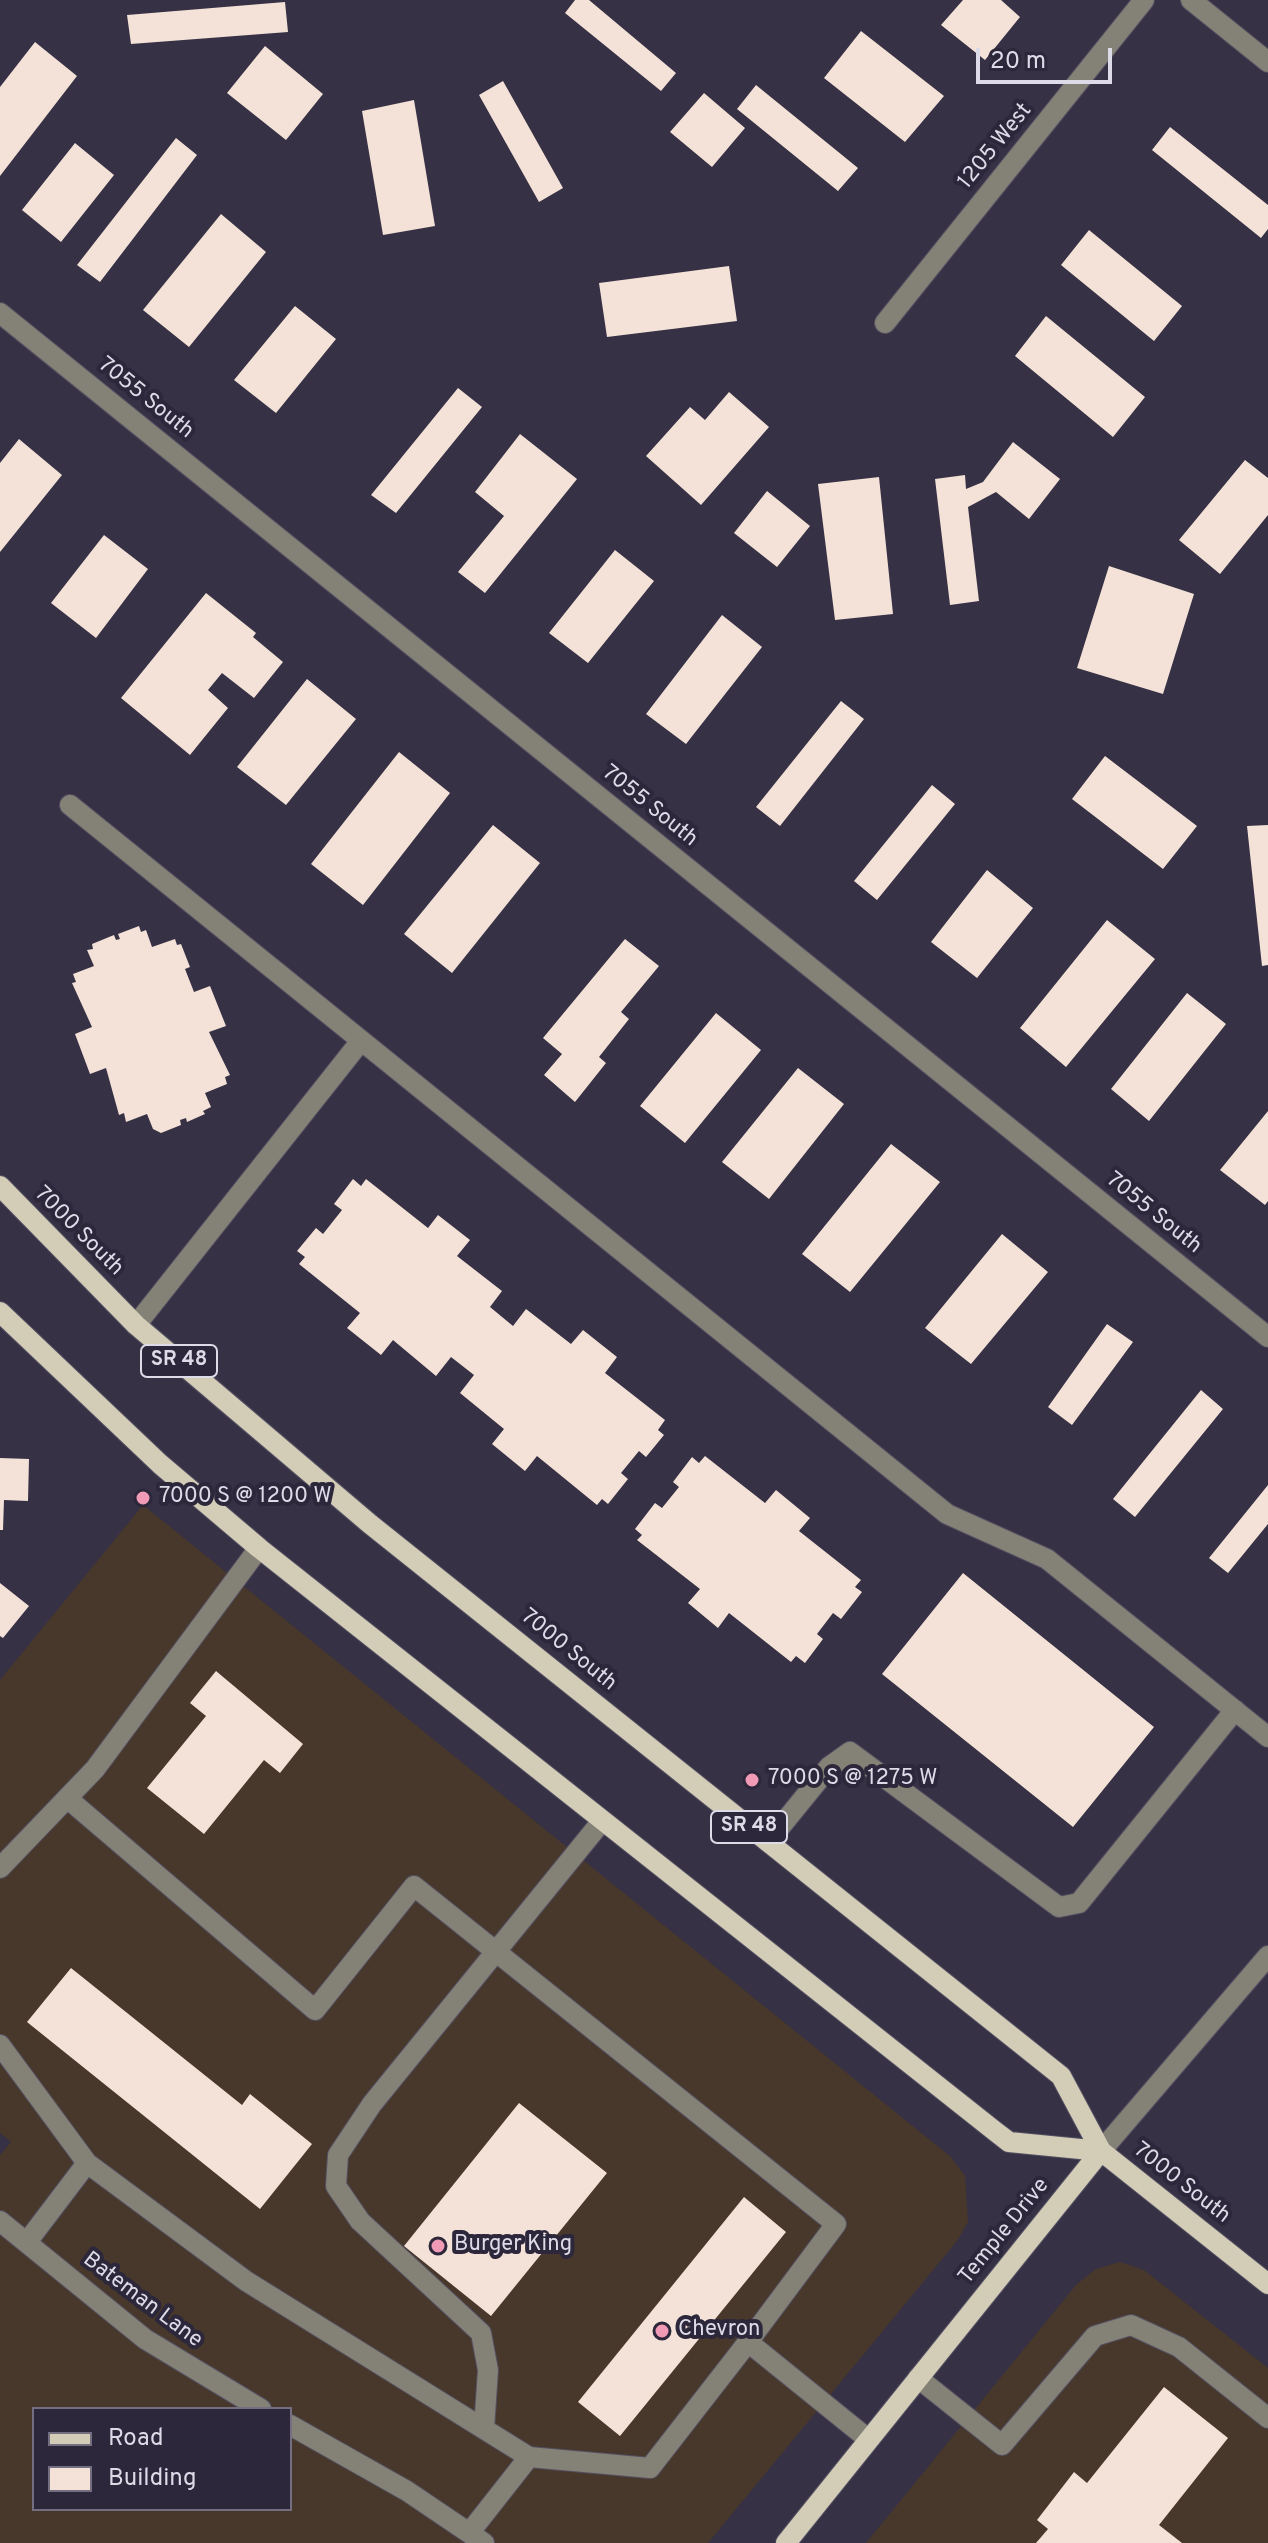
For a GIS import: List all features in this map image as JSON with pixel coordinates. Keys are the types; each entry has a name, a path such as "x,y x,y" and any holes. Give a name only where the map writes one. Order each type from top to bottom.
{"main road":[{"name":"7000 South","path":"0,1186 136,1325 370,1524 1061,2076 1101,2151 1268,2284"},
{"name":"7000 South","path":"0,1312 160,1464 259,1548 1009,2142 1101,2151"},
{"name":"Temple Drive","path":"786,2543 1101,2151"}],"street":[{"name":"1205 West","path":"885,323 1144,0"},
{"path":"1191,0 1268,62"},
{"name":"7055 South","path":"0,313 1268,1337"},
{"path":"70,805 947,1514 1047,1559 1268,1737"},
{"path":"136,1325 360,1042"},
{"path":"0,1868 95,1769 259,1548"},
{"path":"768,1842 829,1767 850,1752 1059,1907 1079,1903 1235,1710"},
{"path":"0,2045 87,2163 246,2281 529,2457 650,2468 836,2224 414,1886 315,2010 67,1798"},
{"path":"484,2429 488,2370 481,2333 360,2221 336,2186 338,2155 372,2104 602,1821"},
{"name":"Temple Drive","path":"1101,2151 1268,1956"},
{"path":"27,2242 87,2163"},
{"name":"Bateman Lane","path":"0,2221 145,2339 258,2407"},
{"path":"918,2378 1002,2445 1095,2336 1131,2325 1179,2347 1268,2418"},
{"path":"748,2342 868,2439"},
{"path":"292,2426 407,2491 477,2537 529,2457"}],"shaded area":[{"path":"143,1505 951,2157 965,2176 968,2222 957,2241 708,2543 0,2543 0,2155 11,2142 0,2133 0,1680"},
{"path":"1120,2262 1144,2270 1268,2368 1268,2543 866,2543 1076,2285 1096,2269"}],"building":[{"path":"575,0 589,0 676,73 661,91 565,13"},
{"path":"963,0 1001,0 1020,17 985,60 941,25"},
{"path":"285,2 288,32 131,44 127,15"},
{"path":"861,31 944,96 905,142 824,78"},
{"path":"35,42 77,76 0,176 0,87"},
{"path":"265,46 323,94 286,140 227,93"},
{"path":"503,81 563,188 539,202 479,95"},
{"path":"756,85 858,168 838,191 737,109"},
{"path":"704,93 745,128 712,167 670,132"},
{"path":"414,100 435,226 383,235 362,111"},
{"path":"1170,127 1268,205 1268,229 1261,238 1152,150"},
{"path":"176,138 197,155 100,282 77,265"},
{"path":"75,143 114,175 61,242 22,210"},
{"path":"221,214 266,252 189,347 143,310"},
{"path":"1089,230 1182,306 1154,341 1061,265"},
{"path":"729,266 737,321 607,337 599,283"},
{"path":"295,306 336,339 276,413 234,380"},
{"path":"1046,316 1145,397 1113,437 1015,356"},
{"path":"458,388 482,407 396,513 371,495"},
{"path":"729,392 769,427 701,505 646,456 690,407 705,420"},
{"path":"520,434 577,479 485,593 458,572 504,516 475,492"},
{"path":"19,439 62,475 0,552 0,463"},
{"path":"1013,442 1060,479 1029,519 996,492 968,507 979,601 950,605 935,479 965,475 966,489 983,482"},
{"path":"1245,460 1268,478 1268,515 1220,574 1179,540"},
{"path":"879,477 893,614 835,620 818,484"},
{"path":"767,491 810,526 777,567 734,533"},
{"path":"104,535 148,569 96,638 51,603"},
{"path":"615,550 654,581 588,663 549,633"},
{"path":"1109,566 1194,594 1163,694 1077,668"},
{"path":"206,593 256,633 253,637 283,662 254,698 222,673 208,690 228,708 190,755 121,698"},
{"path":"722,615 762,647 686,744 646,714"},
{"path":"307,679 356,719 286,805 237,767"},
{"path":"841,701 864,719 780,826 756,807"},
{"path":"399,752 450,793 363,905 311,864"},
{"path":"1105,756 1197,826 1163,869 1072,799"},
{"path":"932,785 955,804 877,900 854,881"},
{"path":"493,825 540,863 452,973 404,934"},
{"path":"1268,825 1268,965 1262,966 1247,826"},
{"path":"987,870 1033,908 977,978 931,942"},
{"path":"1107,920 1155,959 1066,1067 1020,1028"},
{"path":"139,926 141,932 146,930 152,947 175,939 177,945 181,944 190,967 185,969 194,992 210,986 226,1026 209,1032 230,1075 225,1077 227,1084 205,1093 211,1107 203,1111 205,1114 187,1122 186,1118 180,1120 181,1125 161,1133 153,1129 147,1114 126,1122 124,1113 119,1115 106,1068 90,1074 75,1034 92,1027 72,983 76,982 73,974 94,966 87,950 93,949 92,944 114,935 116,940 120,939 118,934"},
{"path":"625,939 659,966 621,1012 629,1019 599,1057 606,1063 575,1102 544,1075 562,1054 543,1038"},
{"path":"1187,993 1226,1024 1149,1121 1111,1089"},
{"path":"716,1013 761,1050 685,1143 640,1106"},
{"path":"798,1068 844,1104 769,1199 722,1162"},
{"path":"1268,1111 1268,1201 1265,1205 1220,1170"},
{"path":"891,1144 940,1182 850,1292 802,1254"},
{"path":"353,1179 361,1186 366,1179 428,1228 438,1215 470,1240 457,1256 502,1291 490,1307 513,1326 526,1309 571,1344 583,1330 617,1357 605,1373 665,1420 658,1430 664,1435 646,1457 639,1451 621,1473 628,1479 608,1504 602,1499 597,1505 537,1456 525,1471 492,1444 504,1429 460,1393 474,1375 451,1357 436,1376 393,1340 381,1355 347,1328 360,1313 299,1264 305,1257 297,1251 316,1228 323,1234 342,1210 334,1204"},
{"path":"1002,1234 1048,1272 971,1364 925,1328"},
{"path":"1107,1324 1133,1342 1072,1425 1048,1407"},
{"path":"1201,1390 1223,1409 1135,1517 1113,1499"},
{"path":"705,1456 765,1503 776,1490 810,1518 799,1531 861,1580 855,1587 862,1592 841,1619 833,1613 817,1634 823,1639 805,1663 796,1656 791,1662 729,1613 718,1628 688,1603 700,1589 637,1540 642,1535 635,1529 655,1503 662,1508 679,1487 673,1482 692,1457 699,1463"},
{"path":"0,1458 29,1459 28,1501 4,1500 3,1530 0,1530"},
{"path":"1268,1485 1268,1524 1228,1573 1209,1558"},
{"path":"963,1573 1154,1727 1073,1827 882,1674"},
{"path":"0,1583 29,1606 3,1638 0,1636"},
{"path":"216,1671 303,1744 280,1773 264,1760 204,1834 147,1788 206,1716 190,1703"},
{"path":"71,1968 242,2105 250,2094 312,2144 260,2209 27,2022"},
{"path":"519,2103 607,2173 491,2316 404,2246"},
{"path":"744,2197 786,2232 620,2436 578,2402"},
{"path":"1164,2387 1228,2438 1159,2525 1182,2543 1036,2543 1048,2529 1037,2520 1074,2472 1087,2483"}],"place":[{"name":"7000 S @ 1200 W","path":"143,1498"},
{"name":"7000 S @ 1275 W","path":"752,1780"},
{"name":"Burger King","path":"438,2246"},
{"name":"Chevron","path":"662,2331"}]}
